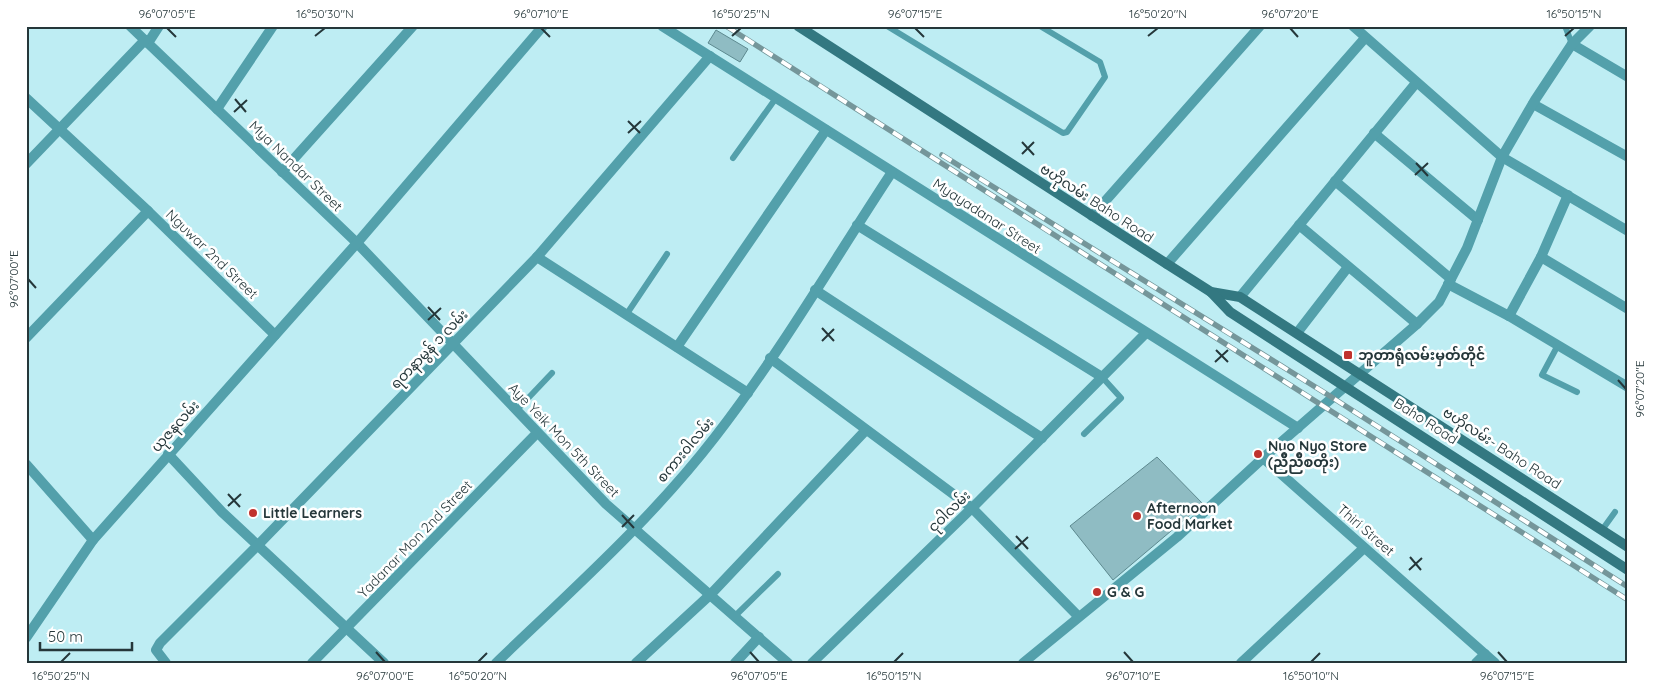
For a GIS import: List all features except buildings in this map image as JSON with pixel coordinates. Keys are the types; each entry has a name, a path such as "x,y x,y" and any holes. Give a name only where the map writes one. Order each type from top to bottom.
{"main road":[{"name":"ဗဟိုလမ်း Baho Road","path":"798,26 1211,292 1240,297 1361,374"},
{"name":"Baho Road","path":"1211,292 1230,312 1347,386 1628,570"},
{"name":"ဗဟိုလမ်း- Baho Road","path":"1361,374 1628,547"}],"street":[{"name":"Mya Nandar Street","path":"130,26 357,243"},
{"path":"26,164 146,42 159,26"},
{"path":"217,110 273,26"},
{"path":"282,172 413,26"},
{"name":"ယုဇနလမ်း","path":"26,638 93,540 357,243 543,26"},
{"name":"Myayadanar Street","path":"662,26 1298,428"},
{"path":"1092,216 1260,26"},
{"path":"1353,26 1502,157 1628,230"},
{"path":"1023,663 1078,616 1177,537 1263,458 1417,324 1439,302 1467,248 1502,157 1532,104 1572,44 1590,26"},
{"path":"1167,264 1365,38"},
{"path":"1572,44 1628,76"},
{"name":"ရတနာမွန် ၁ လမ်း","path":"166,663 156,650 160,643 258,545 537,257 710,56"},
{"path":"1240,297 1416,83"},
{"path":"26,98 148,211"},
{"path":"1532,104 1628,157"},
{"path":"677,347 826,130"},
{"path":"1374,132 1478,220"},
{"name":"စကား၀ါလမ်း","path":"496,663 634,530 714,438 748,393 892,172"},
{"path":"1334,181 1450,281 1628,387"},
{"path":"1509,316 1541,257 1568,195"},
{"name":"Nguwar 2nd Street","path":"26,338 148,211 275,335"},
{"path":"857,225 1102,377"},
{"path":"1299,225 1417,324"},
{"name":"Aye Yeik Mon 5th Street","path":"357,243 537,433 634,530 711,594 788,663"},
{"path":"537,257 748,393"},
{"path":"1541,257 1628,309"},
{"path":"1298,333 1348,266"},
{"path":"816,290 1042,438"},
{"name":"ငုဝါလမ်း","path":"812,663 972,508 1146,333"},
{"path":"770,358 972,508 986,520 1078,616"},
{"path":"636,663 711,594 866,430"},
{"name":"Yadanar Mon 2nd Street","path":"312,663 537,433"},
{"path":"168,454 222,512 384,663"},
{"name":"Thiri Street","path":"1263,458 1495,663"},
{"path":"27,467 93,540"},
{"path":"1241,663 1364,548"},
{"path":"735,663 759,637"},
{"path":"1476,663 1485,654"}],"lane":[{"path":"887,26 1063,132 1067,132 1105,77 1100,62 1040,26"},
{"path":"1565,26 1572,44"},
{"path":"733,158 776,98"},
{"path":"626,315 667,254"},
{"path":"1558,345 1542,375 1577,392"},
{"path":"516,410 552,373"},
{"path":"1084,434 1121,398 1102,377"},
{"path":"1602,530 1615,512"},
{"path":"735,616 778,574"}],"railway":[{"path":"726,26 1628,600"},
{"path":"942,155 1333,398 1628,587"}],"place":[{"name":"ဘူတာရုံလမ်းမှတ်တိုင်","path":"1348,355"},
{"name":"Nyo Nyo Store (ညိဳညိဳစတိုး)","path":"1258,454"},
{"name":"Little Learners","path":"253,513"},
{"name":"Afternoon Food Market","path":"1137,516"},
{"name":"G & G","path":"1097,592"}]}
